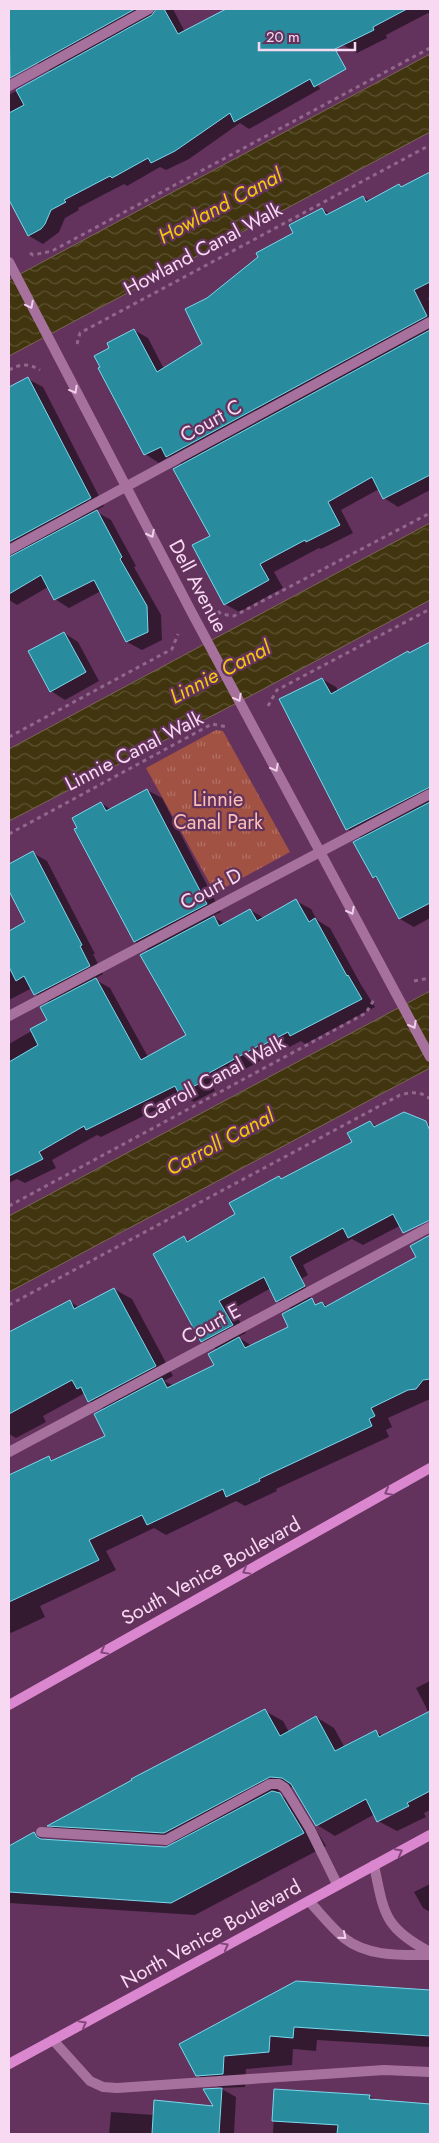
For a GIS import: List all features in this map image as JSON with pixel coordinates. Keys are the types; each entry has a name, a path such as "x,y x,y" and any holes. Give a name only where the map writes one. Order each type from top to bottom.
{"main road":[{"name":"South Venice Boulevard","path":"9,1705 430,1468"},
{"name":"North Venice Boulevard","path":"9,2064 430,1835"}],"street":[{"path":"9,86 149,9"},
{"name":"Dell Avenue","path":"9,262 61,365 198,624 430,1056"},
{"name":"Court C","path":"9,550 430,322"},
{"name":"Court D","path":"9,1016 430,794"},
{"name":"Court E","path":"9,1452 430,1227"},
{"path":"41,1832 166,1840 270,1784 280,1784 285,1788 310,1829 337,1884"},
{"path":"374,1865 388,1919 408,1941 430,1954"},
{"path":"309,1901 345,1938 365,1949 387,1955 430,1954"},
{"path":"53,2040 90,2081 117,2088 384,2070 430,2072"}],"path":[{"path":"27,251 33,255 52,251 430,48"},
{"name":"Howland Canal Walk","path":"9,370 18,365 33,366 46,374 77,358 77,344 80,333 430,145"},
{"path":"254,728 272,722 268,704 277,690 430,609"},
{"name":"Linnie Canal Walk","path":"9,834 212,724 229,727 238,739 254,728"},
{"name":"Carroll Canal Walk","path":"9,1206 366,1013 376,996 393,990 403,982 430,978"},
{"path":"9,1305 400,1095 412,1091 426,1095 430,1099"}],"green space":[{"name":"Linnie Canal Park","path":"216,730 223,731 290,852 215,893 146,768"}],"water":[{"name":"Howland Canal","path":"430,54 430,132 9,356 9,280"},
{"name":"Linnie Canal","path":"430,523 430,600 9,821 9,749"},
{"name":"Carroll Canal","path":"430,991 430,1068 9,1292 9,1216"}],"building":[{"path":"9,9 135,9 10,78"},
{"path":"156,9 164,9 178,34 226,9 407,9 373,27 374,30 335,49 346,69 314,87 310,79 234,122 230,113 175,151 151,163 148,158 112,178 110,176 64,200 66,202 51,210 41,229 28,236 9,200 9,113 24,105 16,90 152,15"},
{"path":"430,172 430,282 414,290 427,316 166,457 161,447 144,455 98,368 100,367 94,356 109,348 107,343 134,329 157,372 202,344 185,309 207,298 258,257 256,253 293,233 289,225 322,208 326,215 363,196 366,202 399,184 401,187"},
{"path":"430,330 430,475 383,499 372,477 328,502 340,525 306,542 305,540 260,564 269,580 224,605 192,545 210,536 173,469"},
{"path":"28,377 91,498 9,542 9,387"},
{"path":"97,510 122,557 120,559 147,606 148,632 126,642 94,580 54,600 41,575 9,594 9,557"},
{"path":"64,632 86,672 50,692 28,651"},
{"path":"430,642 430,787 346,830 279,699 322,678 331,694 408,651 409,653"},
{"path":"147,789 207,904 134,942 74,829 77,828 72,818 101,802 106,811"},
{"path":"430,802 430,903 399,919 376,876 373,878 353,842"},
{"path":"33,851 82,945 80,946 90,966 34,995 24,976 16,981 9,967 9,931 25,922 9,891 9,864"},
{"path":"296,899 309,922 315,918 362,999 290,1036 288,1032 260,1045 200,1078 202,1082 179,1094 175,1086 86,1130 84,1126 39,1152 43,1159 9,1176 9,1062 38,1045 30,1029 47,1020 40,1007 96,978 141,1060 186,1035 140,955 214,916 219,926 250,909 257,921"},
{"path":"404,1112 426,1121 430,1131 430,1220 403,1233 393,1214 348,1238 343,1228 290,1257 305,1286 276,1302 264,1277 219,1301 233,1325 201,1342 153,1254 184,1236 187,1242 235,1214 229,1203 279,1176 281,1179 352,1142 347,1133 370,1121 374,1127"},
{"path":"430,1235 430,1379 423,1380 416,1389 408,1390 371,1408 375,1416 369,1419 372,1426 259,1479 260,1481 226,1497 223,1489 147,1525 142,1515 89,1540 99,1560 9,1602 9,1475 49,1456 51,1461 105,1436 94,1414 162,1378 167,1388 214,1365 208,1354 239,1337 245,1348 288,1327 282,1314 312,1298 315,1305 322,1302 325,1307 416,1257 410,1246"},
{"path":"114,1288 156,1366 88,1402 81,1387 77,1389 72,1380 9,1414 9,1332 70,1300 74,1309"},
{"path":"265,1709 280,1736 316,1716 335,1751 376,1730 379,1737 430,1711 430,1791 407,1803 409,1806 377,1822 366,1799 316,1826 291,1784 282,1778 270,1777 164,1833 47,1826 131,1779"},
{"path":"272,1791 280,1793 304,1833 171,1903 9,1892 9,1846 34,1832 41,1839 166,1847"},
{"path":"296,1981 430,1990 430,2036 294,2027 293,2038 270,2036 269,2052 224,2056 223,2074 196,2076 179,2044"},
{"path":"222,2088 219,2134 152,2134 154,2100 213,2106 203,2089"},
{"path":"274,2089 370,2095 369,2099 430,2104 430,2134 337,2134 338,2125 272,2121"}]}
